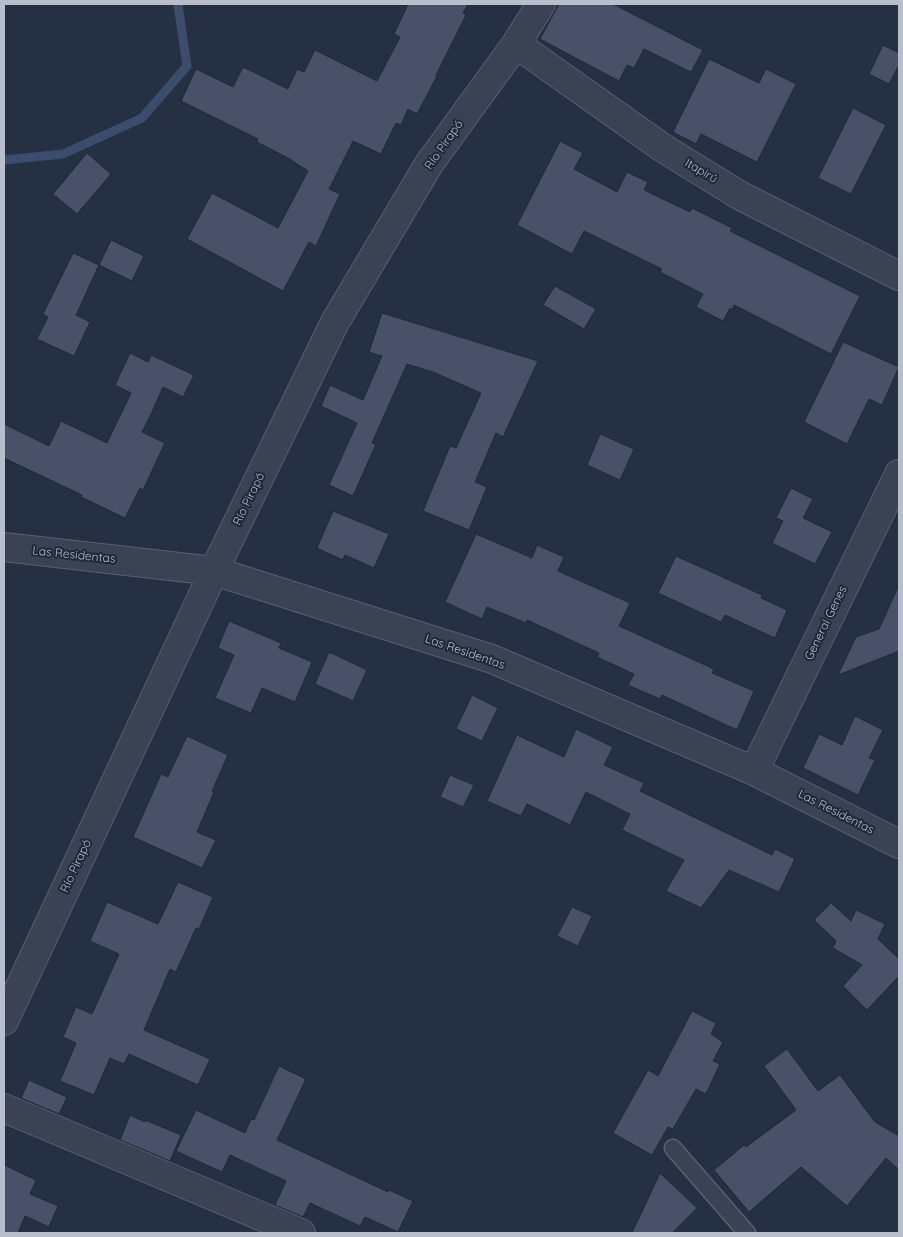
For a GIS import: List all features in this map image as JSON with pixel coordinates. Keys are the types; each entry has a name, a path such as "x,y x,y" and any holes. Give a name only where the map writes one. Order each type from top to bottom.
{"street":[{"name":"Río Pirapó","path":"4,1021 214,571 335,322 429,164 516,44 541,4"},
{"name":"Itapirú","path":"516,44 663,148 739,195 899,276"},
{"name":"General Genes","path":"754,771 899,474"},
{"name":"Las Residentas","path":"4,548 214,571 492,659 754,771 899,844"},
{"path":"4,1108 301,1233"}],"lane":[{"path":"673,1148 747,1233"}],"building":[{"path":"408,4 468,4 463,13 466,15 417,114 408,109 401,125 396,123 381,154 353,141 329,189 340,194 316,246 309,242 283,291 187,239 212,193 278,228 308,171 257,142 258,139 181,101 196,69 233,87 243,67 288,89 297,69 304,72 315,50 377,81 400,37 394,34"},
{"path":"559,4 613,4 703,50 691,72 644,49 634,68 627,65 619,81 540,39"},
{"path":"883,45 899,53 899,65 889,84 869,74"},
{"path":"709,59 759,83 766,69 796,84 757,162 701,134 696,144 673,132"},
{"path":"853,108 886,125 851,194 818,178"},
{"path":"560,141 583,153 574,169 617,192 627,172 648,182 644,190 690,212 692,208 732,228 730,231 860,296 831,354 734,305 732,310 730,308 723,321 696,307 703,294 660,272 662,269 584,231 572,254 517,225"},
{"path":"87,153 111,174 77,214 53,194"},
{"path":"111,240 144,256 132,281 99,265"},
{"path":"73,253 99,265 76,315 90,322 74,356 37,339 48,317 43,314"},
{"path":"555,286 596,309 584,329 543,305"},
{"path":"382,313 538,361 503,437 496,433 475,482 487,487 469,530 423,511 450,446 456,448 481,393 433,372 407,364 372,443 376,444 353,496 329,485 357,423 321,406 330,385 363,400 382,356 369,352"},
{"path":"843,342 899,367 882,405 869,399 847,444 804,422"},
{"path":"130,353 148,362 151,355 194,375 183,397 163,387 142,432 165,443 143,490 140,488 125,518 81,497 82,495 4,458 4,424 49,446 61,421 107,443 131,393 115,385"},
{"path":"600,434 634,449 620,480 587,465"},
{"path":"791,488 813,499 803,518 832,532 815,564 772,543 783,521 776,518"},
{"path":"333,511 389,534 374,568 345,555 343,560 317,548"},
{"path":"476,534 532,558 537,545 564,557 558,571 630,603 619,626 714,669 712,673 754,691 737,730 662,695 660,699 628,685 634,674 597,657 599,653 527,620 526,623 487,607 482,619 445,602"},
{"path":"676,556 762,595 761,598 787,610 775,638 725,615 721,622 658,593"},
{"path":"899,585 899,651 838,675 856,637 879,629"},
{"path":"229,621 281,643 279,648 312,662 295,702 262,688 251,713 215,698 234,655 218,648"},
{"path":"329,652 367,670 353,701 315,684"},
{"path":"472,695 498,708 482,741 456,729"},
{"path":"855,716 883,730 869,758 875,760 858,795 803,768 819,734 842,745"},
{"path":"576,729 613,747 604,765 644,783 640,791 772,855 775,849 795,859 779,892 729,870 701,908 666,891 684,860 622,830 630,814 586,792 570,825 527,804 521,816 487,801 517,735 564,757"},
{"path":"187,736 228,755 197,832 216,840 202,868 133,837 161,774 168,777"},
{"path":"450,775 474,785 463,807 440,797"},
{"path":"178,882 213,897 199,929 196,928 176,972 170,969 144,1030 210,1059 198,1085 129,1054 124,1064 110,1058 94,1095 60,1081 76,1043 63,1037 76,1007 92,1014 119,954 90,941 107,902 158,924"},
{"path":"831,903 851,921 856,910 885,924 878,939 899,959 899,976 867,1010 843,986 862,965 833,948 836,941 814,920"},
{"path":"572,907 592,916 578,946 557,936"},
{"path":"692,1011 716,1023 711,1034 723,1042 713,1061 720,1064 706,1094 696,1089 673,1129 668,1127 652,1155 613,1133 648,1070 658,1076"},
{"path":"787,1049 818,1091 840,1075 875,1122 899,1136 899,1170 886,1158 847,1206 801,1167 749,1212 714,1170 744,1145 746,1147 796,1110 764,1066"},
{"path":"279,1066 306,1079 277,1140 388,1192 389,1190 413,1201 398,1232 365,1217 360,1226 310,1203 303,1217 275,1205 286,1181 230,1155 222,1172 176,1151 196,1110 245,1133 251,1119 254,1120"},
{"path":"29,1080 67,1097 59,1114 21,1098"},
{"path":"130,1115 181,1135 170,1161 120,1140"},
{"path":"4,1165 36,1180 30,1194 58,1206 49,1227 25,1216 18,1233 4,1233"},
{"path":"660,1173 697,1208 672,1233 632,1233"}],"waterway":[{"path":"4,160 63,154 142,118 187,66 179,4"}]}
